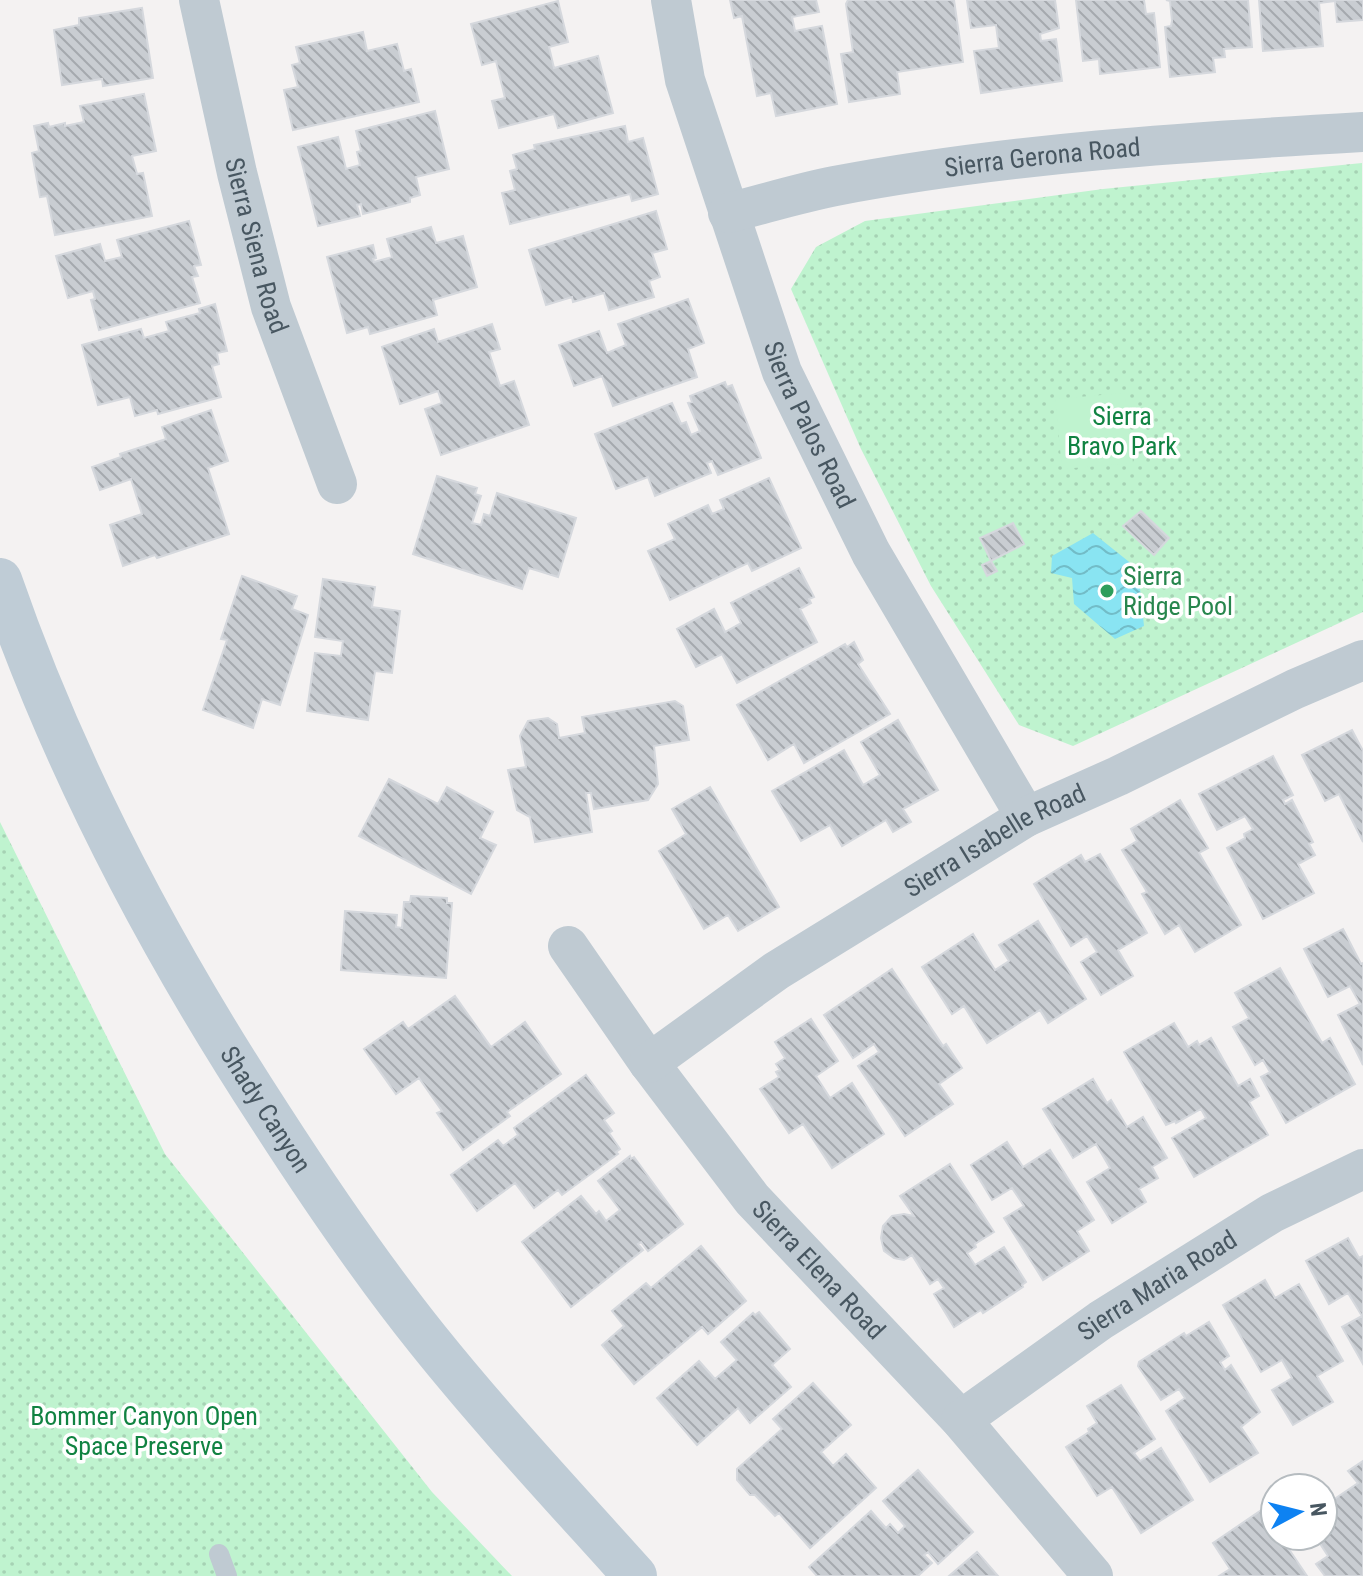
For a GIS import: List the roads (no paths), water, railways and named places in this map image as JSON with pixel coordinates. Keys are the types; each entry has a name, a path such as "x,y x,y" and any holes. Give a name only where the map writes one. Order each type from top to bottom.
{"main road":[{"name":"Shady Canyon","path":"0,580 62,738 104,827 161,939 217,1036 355,1244 427,1339 635,1576"}],"street":[{"name":"Sierra Siena Road","path":"202,0 237,173 271,307 337,484"},
{"name":"Sierra Palos Road","path":"671,0 685,80 782,372 871,553 1026,817"},
{"name":"Sierra Gerona Road","path":"728,213 834,186 1004,161 1210,141 1363,132"},
{"name":"Sierra Isabelle Road","path":"649,1063 776,971 1026,817 1118,776 1295,689 1363,660"},
{"name":"Sierra Elena Road","path":"568,946 649,1063 752,1199 961,1420 1093,1576"},
{"name":"Sierra Maria Road","path":"961,1420 1101,1320 1272,1213 1363,1169"}],"lane":[{"path":"219,1554 227,1576"}],"water":[{"name":"Sierra Ridge Pool","path":"1093,533 1138,569 1144,626 1115,639 1074,604 1072,578 1051,573 1052,556"}],"place":[{"name":"Sierra Ridge Pool","path":"1107,591"}],"park label":[{"name":"Sierra Bravo Park","path":"1122,431"},
{"name":"Bommer Canyon Open Space Preserve","path":"144,1431"}]}
